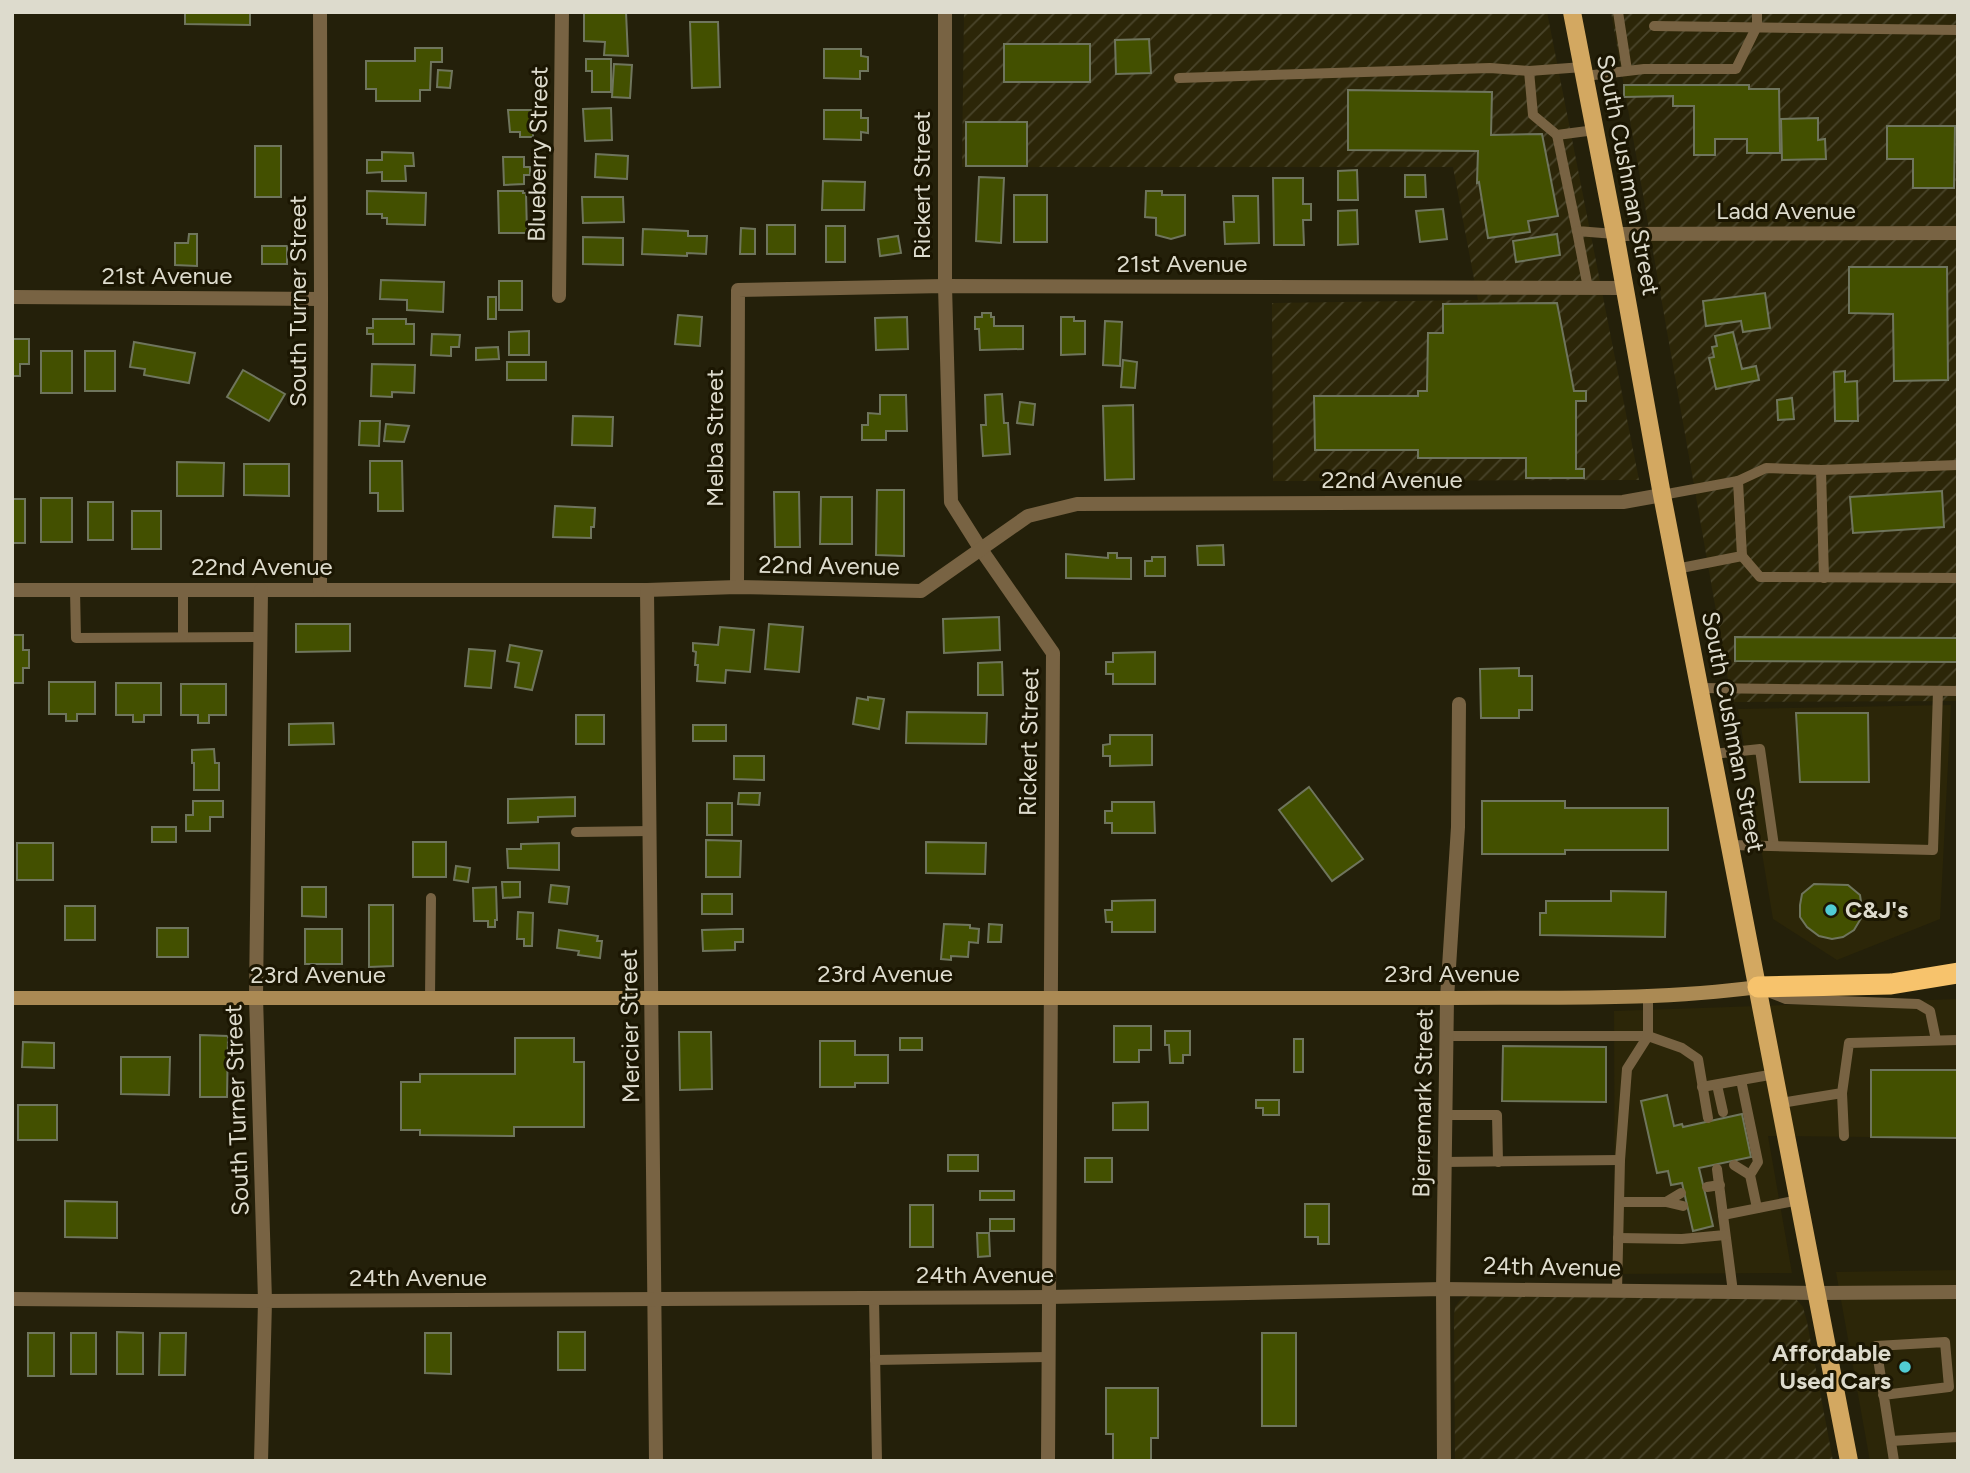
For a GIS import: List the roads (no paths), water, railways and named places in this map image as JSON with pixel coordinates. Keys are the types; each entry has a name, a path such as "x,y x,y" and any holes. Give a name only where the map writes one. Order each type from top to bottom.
{"highway":[{"path":"1758,988 1891,984 1958,973"}],"main road":[{"name":"South Cushman Street","path":"1572,12 1676,569 1849,1461"}],"street":[{"name":"South Turner Street","path":"320,12 320,590"},
{"name":"Blueberry Street","path":"559,296 562,12"},
{"name":"Rickert Street","path":"944,12 945,286 951,502 1053,653 1048,1461"},
{"name":"Ladd Avenue","path":"1615,234 1958,233"},
{"name":"21st Avenue","path":"738,290 945,286 1625,288"},
{"name":"Melba Street","path":"737,587 738,290"},
{"name":"21st Avenue","path":"12,297 321,299"},
{"name":"22nd Avenue","path":"12,590 647,590 737,587 921,591 1028,516 1077,504 1623,502 1662,495"},
{"name":"South Turner Street","path":"261,590 256,997 265,1301 261,1461"},
{"name":"Mercier Street","path":"647,590 656,1461"},
{"name":"Bjerremark Street","path":"1444,1461 1446,1036 1458,827 1460,704"},
{"name":"23rd Avenue","path":"12,998 1447,998 1648,995 1758,988"},
{"name":"24th Avenue","path":"12,1299 265,1301 1049,1297 1443,1289 1958,1293"}],"lane":[{"path":"1618,12 1627,70"},
{"path":"1179,78 1490,68 1584,72 1736,69 1757,26 1758,12"},
{"path":"1654,26 1958,30"},
{"path":"1529,71 1533,115 1557,135 1588,288"},
{"path":"1557,135 1595,130"},
{"path":"1577,231 1615,234"},
{"path":"1662,495 1738,481 1766,468 1821,470 1958,465"},
{"path":"1821,470 1824,578"},
{"path":"1738,481 1742,556 1760,577 1958,578"},
{"path":"1676,569 1742,556"},
{"path":"75,590 76,638 260,637"},
{"path":"183,590 183,637"},
{"path":"1700,688 1958,691"},
{"path":"1731,845 1933,850 1938,691"},
{"path":"1713,754 1759,749 1774,846"},
{"path":"576,832 651,831"},
{"path":"430,998 431,898"},
{"path":"1758,988 1786,999 1918,1004 1930,1011 1936,1040"},
{"path":"1617,1291 1620,1160 1627,1069 1648,1036 1648,995"},
{"path":"1446,1036 1648,1036 1682,1048 1698,1059 1708,1118"},
{"path":"1843,1136 1842,1093 1849,1043 1958,1040"},
{"path":"1703,1087 1775,1073"},
{"path":"1741,1080 1758,1162 1750,1175 1757,1208"},
{"path":"1717,1085 1723,1112"},
{"path":"1781,1103 1842,1093"},
{"path":"1445,1115 1497,1115 1498,1161"},
{"path":"1444,1163 1620,1160"},
{"path":"1734,1165 1750,1175"},
{"path":"1717,1169 1733,1292"},
{"path":"1707,1187 1720,1185"},
{"path":"1666,1202 1681,1193"},
{"path":"1710,1202 1722,1200"},
{"path":"1723,1215 1800,1200"},
{"path":"1620,1202 1666,1202 1683,1206"},
{"path":"1618,1238 1682,1239 1725,1235"},
{"path":"874,1298 877,1461"},
{"path":"1884,1395 1949,1387 1945,1342 1876,1346 1894,1461"},
{"path":"875,1360 1048,1357"},
{"path":"1891,1441 1958,1437"}],"place":[{"name":"C&J's","path":"1831,910"},
{"name":"Affordable Used Cars","path":"1905,1367"}]}
